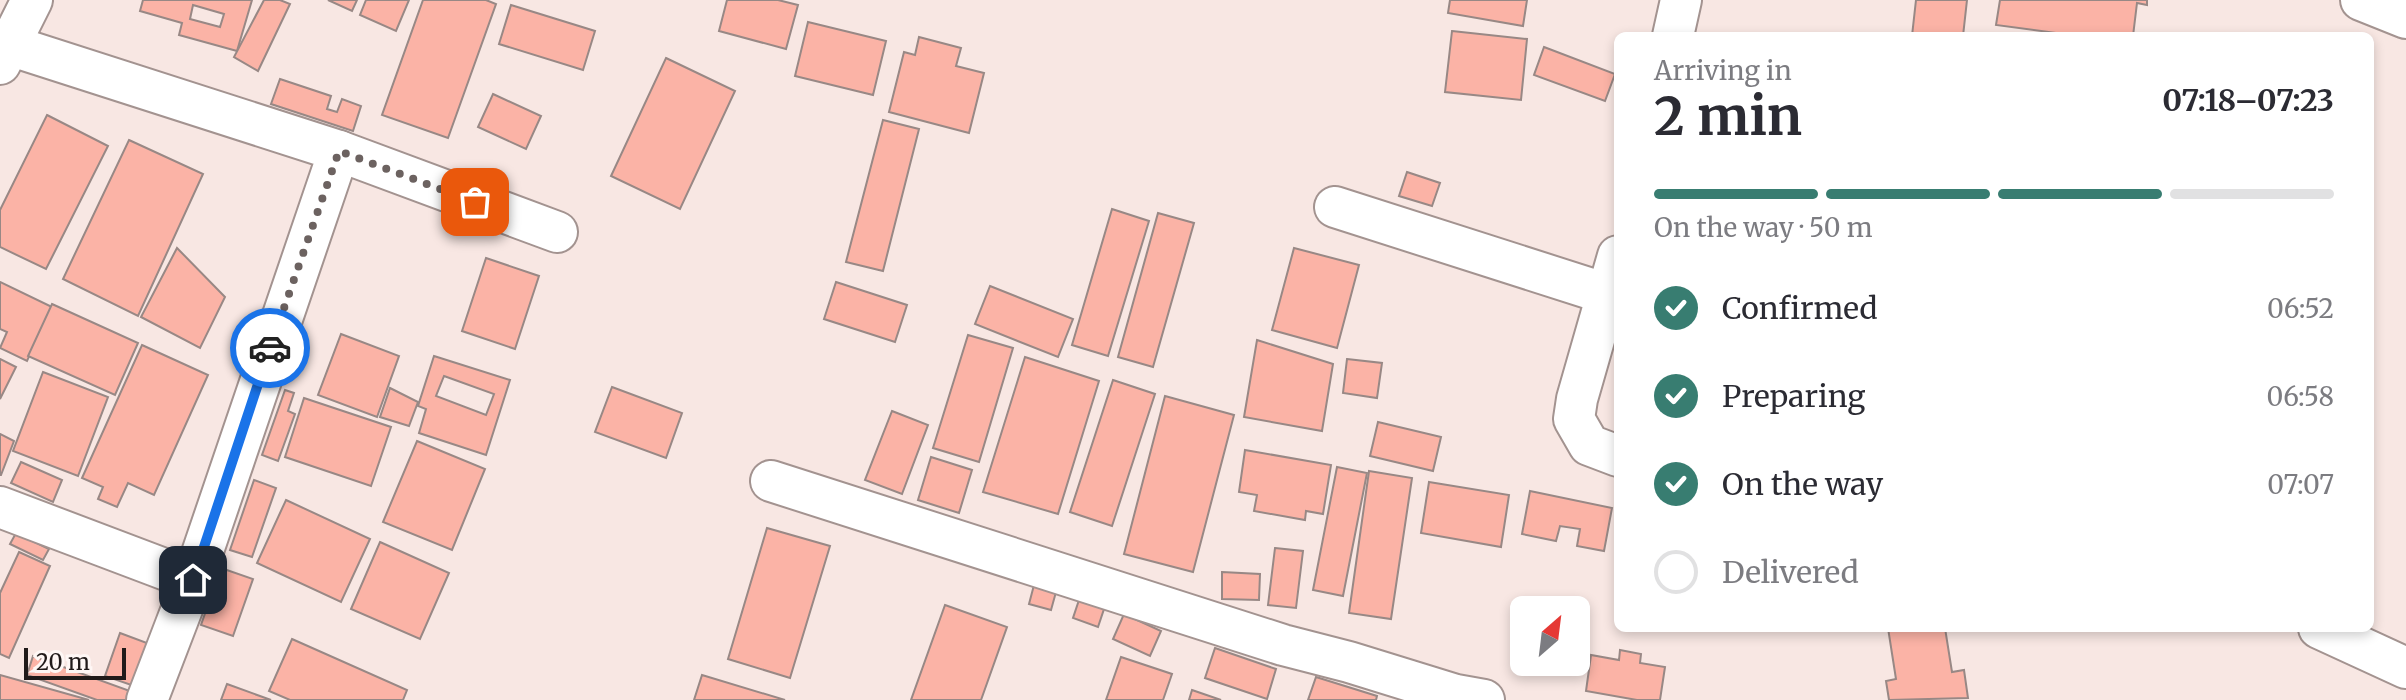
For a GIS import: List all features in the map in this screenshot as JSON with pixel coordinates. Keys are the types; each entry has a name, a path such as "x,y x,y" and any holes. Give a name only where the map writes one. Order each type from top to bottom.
{"street":[{"path":"32,0 5,54 339,151 557,232"},
{"path":"1674,32 1681,0"},
{"path":"2358,32 2361,0 2406,18"},
{"path":"147,700 193,580 339,151"},
{"path":"1335,207 1607,294"},
{"path":"1614,270 1574,419 1589,445 1614,454"},
{"path":"771,481 1283,645 1456,695 1484,700"},
{"path":"0,507 193,580"},
{"path":"2329,632 2406,668"}],"building":[{"path":"143,0 252,0 237,51 179,35 182,23 140,11","holes":["193,5 224,14 220,27 190,19"]},
{"path":"264,0 280,0 290,4 258,71 234,57"},
{"path":"328,0 357,0 352,11"},
{"path":"366,0 409,0 396,31 360,15"},
{"path":"423,0 486,0 496,4 448,138 382,115"},
{"path":"727,0 778,0 798,5 786,49 719,31"},
{"path":"1450,0 1527,0 1523,26 1448,13"},
{"path":"1916,0 1967,0 1963,32 1912,32"},
{"path":"2000,0 2147,0 2147,5 2137,3 2133,32 2048,32 1996,25"},
{"path":"511,5 595,31 583,70 499,44"},
{"path":"808,22 886,41 873,95 795,76"},
{"path":"1452,31 1527,39 1521,100 1445,92"},
{"path":"919,37 961,48 956,66 984,73 969,133 889,112 904,52 915,55"},
{"path":"1544,47 1614,74 1614,77 1605,101 1534,75"},
{"path":"666,58 735,91 680,209 611,176"},
{"path":"280,79 331,96 327,109 337,112 342,99 361,106 353,131 271,104"},
{"path":"493,94 541,116 526,149 478,127"},
{"path":"47,115 108,146 46,269 0,247 0,210"},
{"path":"883,120 919,129 883,271 846,262"},
{"path":"129,140 203,174 138,316 63,279"},
{"path":"1407,172 1440,183 1432,206 1399,196"},
{"path":"1112,209 1149,221 1108,356 1072,345"},
{"path":"1158,213 1194,223 1153,367 1118,357"},
{"path":"177,248 225,297 200,348 141,317"},
{"path":"1294,248 1359,265 1337,348 1272,330"},
{"path":"486,258 539,276 515,349 462,331"},
{"path":"0,282 52,307 27,361 0,348 7,332 0,329"},
{"path":"836,282 907,305 895,342 824,319"},
{"path":"990,286 1073,319 1058,357 975,324"},
{"path":"52,304 138,343 115,395 28,356"},
{"path":"341,334 399,356 377,417 318,395"},
{"path":"968,335 1013,348 979,462 933,448"},
{"path":"1257,340 1333,364 1322,431 1244,417"},
{"path":"142,345 208,375 154,495 128,483 117,507 98,499 103,487 82,478"},
{"path":"434,356 510,380 486,455 419,433 426,409 418,406","holes":["444,376 494,394 486,415 436,396"]},
{"path":"1025,357 1099,381 1058,514 983,492"},
{"path":"0,359 16,367 0,399"},
{"path":"1347,359 1382,363 1377,398 1343,393"},
{"path":"43,372 108,397 78,476 13,451"},
{"path":"1113,380 1155,394 1112,526 1070,512"},
{"path":"612,387 682,413 666,458 595,432"},
{"path":"390,388 418,402 409,426 380,417"},
{"path":"285,390 294,393 288,411 295,414 278,461 262,455"},
{"path":"1165,396 1234,415 1193,572 1124,554"},
{"path":"304,398 391,427 371,486 285,457"},
{"path":"892,411 928,425 902,494 865,480"},
{"path":"1378,422 1441,437 1433,471 1370,456"},
{"path":"0,434 14,441 1,475 0,475"},
{"path":"417,441 485,469 452,550 383,522"},
{"path":"1245,450 1331,465 1323,514 1306,511 1305,520 1254,511 1257,495 1239,492"},
{"path":"931,457 972,470 959,513 918,500"},
{"path":"21,462 62,480 53,502 11,483"},
{"path":"1337,467 1367,473 1343,596 1313,590"},
{"path":"1369,471 1412,478 1391,619 1349,613"},
{"path":"254,480 276,488 252,557 230,550"},
{"path":"1429,482 1509,495 1501,547 1421,533"},
{"path":"1530,491 1612,508 1604,551 1577,546 1580,529 1560,526 1556,541 1522,534"},
{"path":"286,500 370,539 341,602 257,563"},
{"path":"767,528 830,546 790,678 728,659"},
{"path":"16,533 49,549 43,560 10,544"},
{"path":"380,542 449,573 420,639 351,609"},
{"path":"1275,548 1303,551 1296,608 1268,605"},
{"path":"19,552 50,566 9,658 0,654 0,593"},
{"path":"221,568 253,579 233,636 201,625"},
{"path":"1222,572 1260,574 1259,600 1222,599"},
{"path":"1034,585 1056,592 1051,610 1029,604"},
{"path":"1079,600 1104,609 1098,627 1073,618"},
{"path":"945,605 1007,627 981,700 911,700"},
{"path":"1124,614 1161,631 1150,656 1113,639"},
{"path":"1889,632 1946,632 1952,672 1964,670 1968,698 1889,700 1886,681 1896,679"},
{"path":"120,633 155,646 140,688 105,676"},
{"path":"292,639 407,690 403,700 290,700 269,691"},
{"path":"1215,648 1276,669 1267,699 1205,678"},
{"path":"1620,650 1641,654 1640,663 1665,667 1660,700 1637,700 1586,691 1591,655 1619,660"},
{"path":"33,656 141,695 139,700 97,700 27,675"},
{"path":"1121,657 1172,674 1163,700 1106,700"},
{"path":"0,675 89,700 0,700"},
{"path":"702,675 785,700 694,700"},
{"path":"1316,677 1377,696 1376,700 1308,700"},
{"path":"227,684 271,700 221,700"},
{"path":"1192,690 1221,700 1189,700"}],"way so far":[{"path":"270,348 339,151 475,202"}],"route":[{"path":"193,580 270,348"}]}
